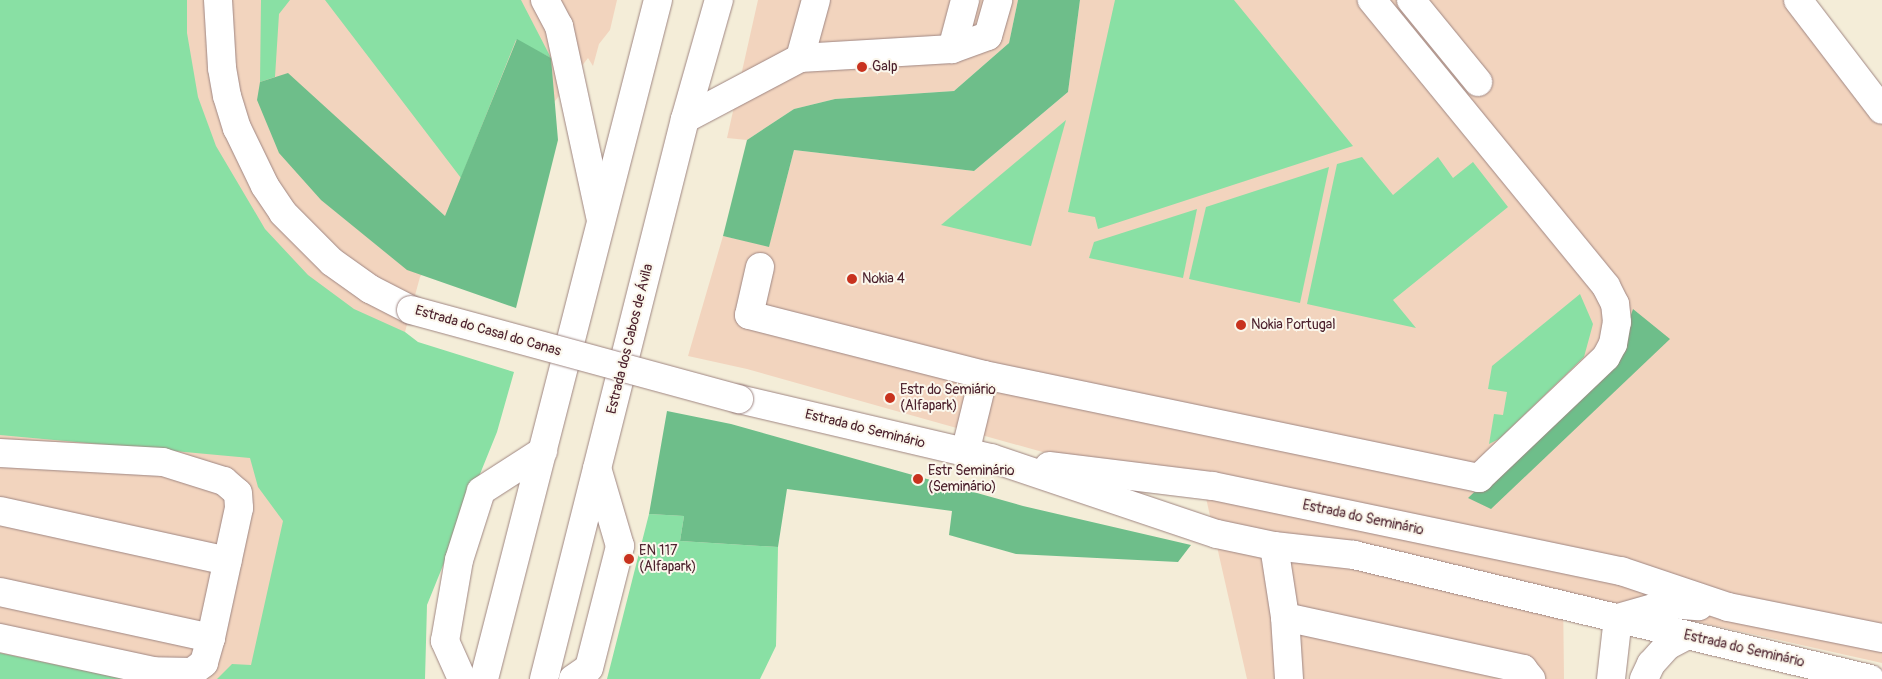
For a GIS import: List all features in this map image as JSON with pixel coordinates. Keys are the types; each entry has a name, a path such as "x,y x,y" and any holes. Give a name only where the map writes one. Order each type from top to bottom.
{"main road":[{"name":"Estrada do Casal do Canas","path":"218,0 222,68 227,96 237,128 265,186 283,214 332,262 370,289 411,310 739,399"},
{"path":"545,0 560,26 601,221"},
{"path":"560,26 567,0"},
{"path":"484,679 658,0"},
{"name":"Estrada dos Cabos de Ávila","path":"544,679 686,119 719,0"},
{"path":"800,58 816,0"},
{"path":"952,49 965,0"},
{"path":"686,119 800,58 952,49 988,36 998,0"},
{"path":"760,267 749,315 984,375 1479,478 1606,357 1613,344 1617,322 1615,304 1606,286 1372,0"},
{"path":"1412,0 1478,82"},
{"path":"1798,0 1877,94"},
{"path":"978,456 984,375"},
{"name":"Estrada do Seminário","path":"739,399 978,456 1217,534 1274,546 1354,555 1870,679"},
{"path":"462,679 445,641 459,560 481,490 543,451"},
{"path":"0,453 162,462 224,481 238,493 239,508 211,638 204,662 192,672 175,674 0,638"},
{"name":"Estrada do Seminário","path":"978,456 1213,486 1621,571 1728,608"},
{"path":"573,679 589,668 620,546 597,468"},
{"path":"0,511 228,561"},
{"path":"1274,546 1285,617 1289,679"},
{"path":"0,592 211,638"},
{"name":"Estrada do Seminário","path":"1618,618 1667,604 1728,608 1882,638"},
{"path":"1285,617 1523,669 1531,679"},
{"path":"1611,679 1618,618"},
{"path":"1644,679 1651,664 1666,646 1686,636"}],"shaded area":[{"path":"0,0 617,0 610,30 599,44 593,66 588,58 420,277 405,332 330,679 125,679 0,655"},
{"name":"Galp","path":"758,0 1018,0 1009,43 954,91 835,99 794,109 747,140 727,138"},
{"path":"1080,0 1806,0 1882,97 1882,663 1563,592 1564,679 1247,679 1206,498 747,369 688,356 723,236 769,246 794,150 974,171 1068,92"}],"green space":[{"path":"0,0 187,0 187,33 198,97 216,146 265,229 308,275 354,309 405,332 418,342 514,372 497,432 427,605 425,679 217,679 232,664 251,665 283,521 258,487 250,458 0,435"},
{"path":"261,0 290,0 279,14 275,77 260,82"},
{"path":"325,0 521,0 551,58 516,40 461,178"},
{"path":"1018,0 1080,0 1068,92 974,171 794,150 769,247 723,236 747,140 794,109 835,99 954,91 1009,43"},
{"path":"1115,0 1234,0 1353,146 1098,229 1095,217 1068,212"},
{"path":"517,39 551,58 558,140 516,308 407,270 321,200 279,153 257,100 260,82 288,73 445,216"},
{"path":"1066,120 1031,246 941,225"},
{"path":"1362,157 1393,195 1438,157 1453,178 1473,162 1508,207 1393,300 1416,328 1307,304 1337,164"},
{"path":"1329,167 1300,303 1189,279 1206,207"},
{"path":"1197,209 1183,278 1089,258 1094,242"},
{"path":"1580,294 1593,324 1584,357 1499,439 1489,444 1494,414 1503,415 1507,392 1488,389 1492,366"},
{"path":"1633,309 1670,339 1491,509 1468,498 1616,358"},
{"path":"667,411 731,424 1023,506 1191,545 1178,562 1016,554 949,535 952,511 787,489 778,547 680,541 684,516 649,514"},
{"path":"649,514 684,516 680,541 778,547 776,646 760,679 607,679"},
{"path":"0,653 125,679 0,679"}],"place":[{"name":"Galp","path":"862,67"},
{"name":"Nokia 4","path":"852,279"},
{"name":"Nokia Portugal","path":"1241,325"},
{"name":"Estr do Semiário (Alfapark)","path":"890,398"},
{"name":"Estr Seminário (Seminário)","path":"918,479"},
{"name":"EN 117 (Alfapark)","path":"629,559"}]}
